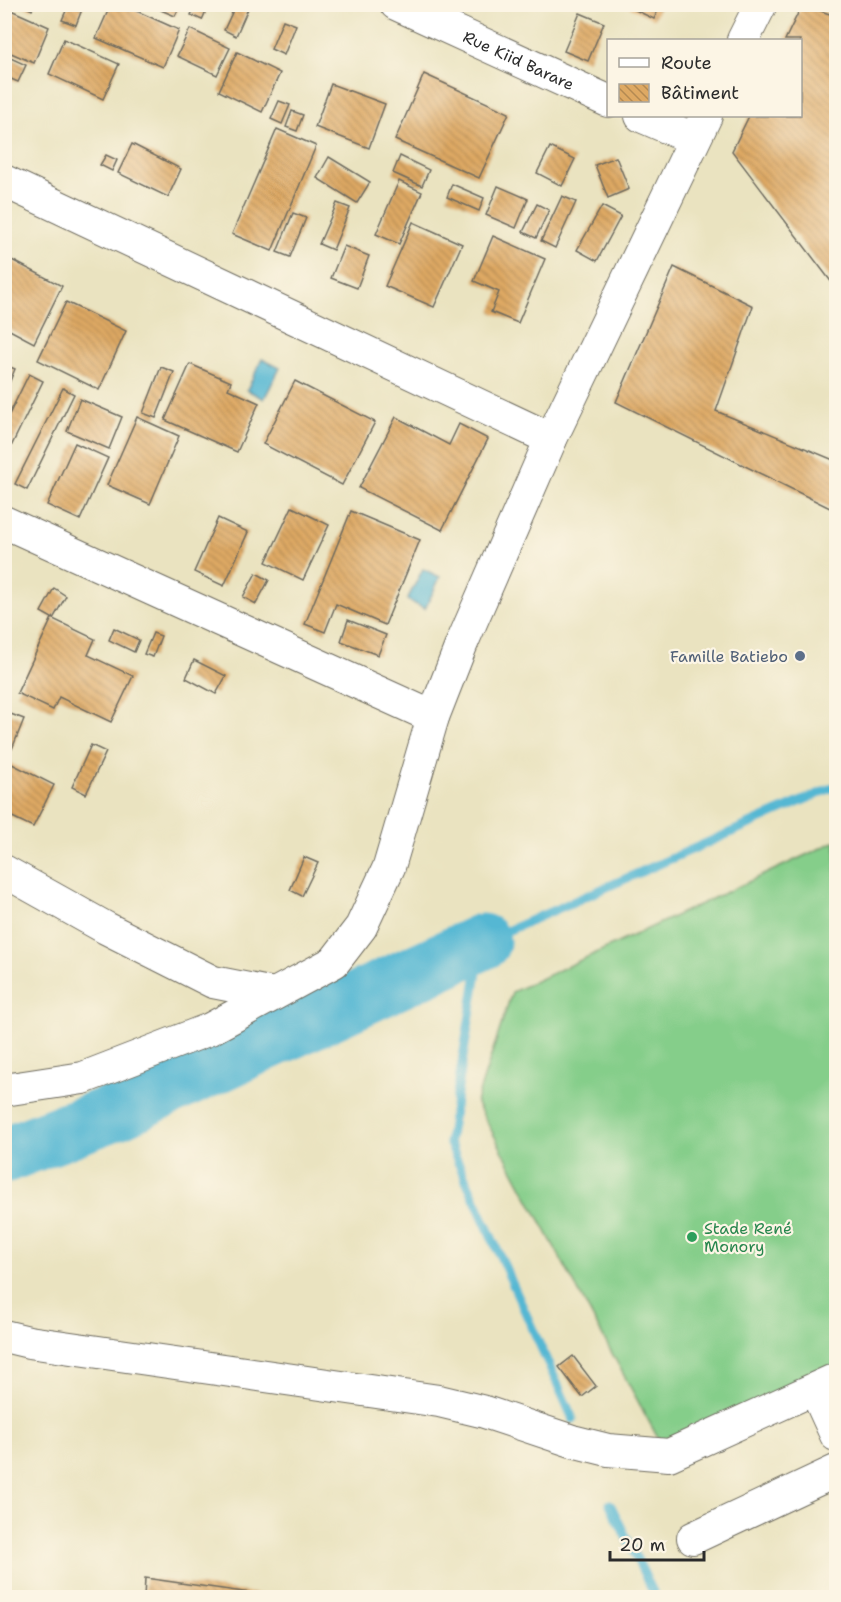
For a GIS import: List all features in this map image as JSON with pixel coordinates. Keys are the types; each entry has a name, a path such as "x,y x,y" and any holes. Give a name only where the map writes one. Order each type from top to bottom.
{"street":[{"name":"Rue Kiid Barare","path":"396,4 607,100"},
{"path":"744,39 762,4"},
{"path":"4,1090 83,1078 210,1029 334,962 361,927 389,867 433,717 462,643 551,439 700,128 646,117"},
{"path":"4,181 551,439"},
{"path":"4,522 433,717"},
{"path":"4,871 106,928 213,982 274,994"},
{"path":"4,1336 29,1342 439,1401 485,1412 572,1441 608,1450 669,1455 826,1384 837,1435"},
{"path":"693,1538 837,1472"}],"green space":[{"name":"Stade René Monory","path":"836,841 836,1371 666,1453 476,1102 512,992"}],"water":[{"path":"262,359 280,368 264,399 247,390"},
{"path":"423,569 440,577 425,609 407,600"}],"building":[{"path":"20,4 34,4 32,10"},
{"path":"69,4 84,4 76,25 62,20"},
{"path":"111,4 121,4 179,30 163,67 96,38"},
{"path":"164,4 181,4 175,16 161,10"},
{"path":"196,4 209,4 202,20 191,15"},
{"path":"236,4 250,4 236,36 224,30"},
{"path":"623,4 661,4 654,19"},
{"path":"802,5 836,16 836,288 732,151 749,117 802,117 802,39 785,39"},
{"path":"4,7 49,27 34,63 4,50"},
{"path":"580,13 604,23 588,61 564,51"},
{"path":"283,20 296,25 284,55 271,49"},
{"path":"190,29 230,48 217,75 177,56"},
{"path":"64,39 119,64 103,99 49,74"},
{"path":"237,52 280,73 262,112 219,91"},
{"path":"4,55 26,65 18,82 4,76"},
{"path":"424,74 509,113 479,178 395,140"},
{"path":"331,84 385,104 369,148 315,127"},
{"path":"279,101 290,105 282,124 271,119"},
{"path":"292,111 303,115 297,131 286,127"},
{"path":"277,129 316,146 272,251 232,234"},
{"path":"132,144 181,169 168,197 118,173"},
{"path":"550,147 575,159 562,186 537,173"},
{"path":"106,155 117,160 112,171 100,165"},
{"path":"400,156 429,170 422,186 393,173"},
{"path":"329,157 370,182 357,203 317,178"},
{"path":"616,157 629,189 608,198 595,165"},
{"path":"399,181 422,192 399,244 376,234"},
{"path":"452,184 484,198 479,211 447,197"},
{"path":"498,186 528,199 516,228 486,215"},
{"path":"562,196 576,202 555,248 541,241"},
{"path":"337,203 350,208 333,250 319,244"},
{"path":"537,204 549,210 536,238 523,232"},
{"path":"602,206 621,216 597,261 577,250"},
{"path":"293,213 306,218 290,257 277,252"},
{"path":"413,222 462,244 434,307 385,286"},
{"path":"493,236 545,259 518,323 491,312 499,292 474,281"},
{"path":"344,246 369,256 357,288 331,278"},
{"path":"6,257 62,286 34,343 4,327"},
{"path":"674,267 753,306 716,411 836,461 836,511 616,402"},
{"path":"66,302 126,331 99,390 38,360"},
{"path":"190,364 231,382 228,389 259,403 237,452 165,420"},
{"path":"5,365 15,369 5,393"},
{"path":"161,367 174,372 156,418 143,413"},
{"path":"29,374 43,381 4,461 4,425"},
{"path":"295,381 375,422 342,485 263,444"},
{"path":"63,388 74,394 27,490 15,484"},
{"path":"80,399 122,417 109,449 67,431"},
{"path":"137,417 179,436 150,504 107,485"},
{"path":"396,417 449,445 459,424 488,439 442,530 359,488"},
{"path":"75,443 108,458 80,520 47,505"},
{"path":"292,507 329,525 303,580 266,562"},
{"path":"351,511 420,540 385,625 336,604 325,632 305,624"},
{"path":"218,518 248,532 224,586 194,572"},
{"path":"256,573 269,580 256,604 243,597"},
{"path":"54,588 66,596 53,619 95,639 88,655 133,676 111,722 59,697 53,710 17,693 52,618 41,612"},
{"path":"348,620 386,635 378,655 341,641"},
{"path":"114,628 139,640 134,652 109,640"},
{"path":"153,633 161,636 153,657 144,654"},
{"path":"194,660 226,676 216,694 186,678"},
{"path":"8,713 24,719 12,749 4,745 4,721"},
{"path":"91,745 106,752 86,794 72,787"},
{"path":"4,760 54,785 33,827 4,813"},
{"path":"304,857 318,863 302,896 290,890"},
{"path":"573,1356 596,1386 582,1397 559,1367"},
{"path":"145,1578 272,1596 272,1598 144,1598"}],"waterway":[{"path":"573,1419 449,1142 482,942 836,786"},
{"path":"4,1155 120,1110 482,942"},
{"path":"610,1504 656,1598"}],"place":[{"name":"Famille Batiebo","path":"800,656"},
{"name":"Stade René Monory","path":"692,1237"}]}
